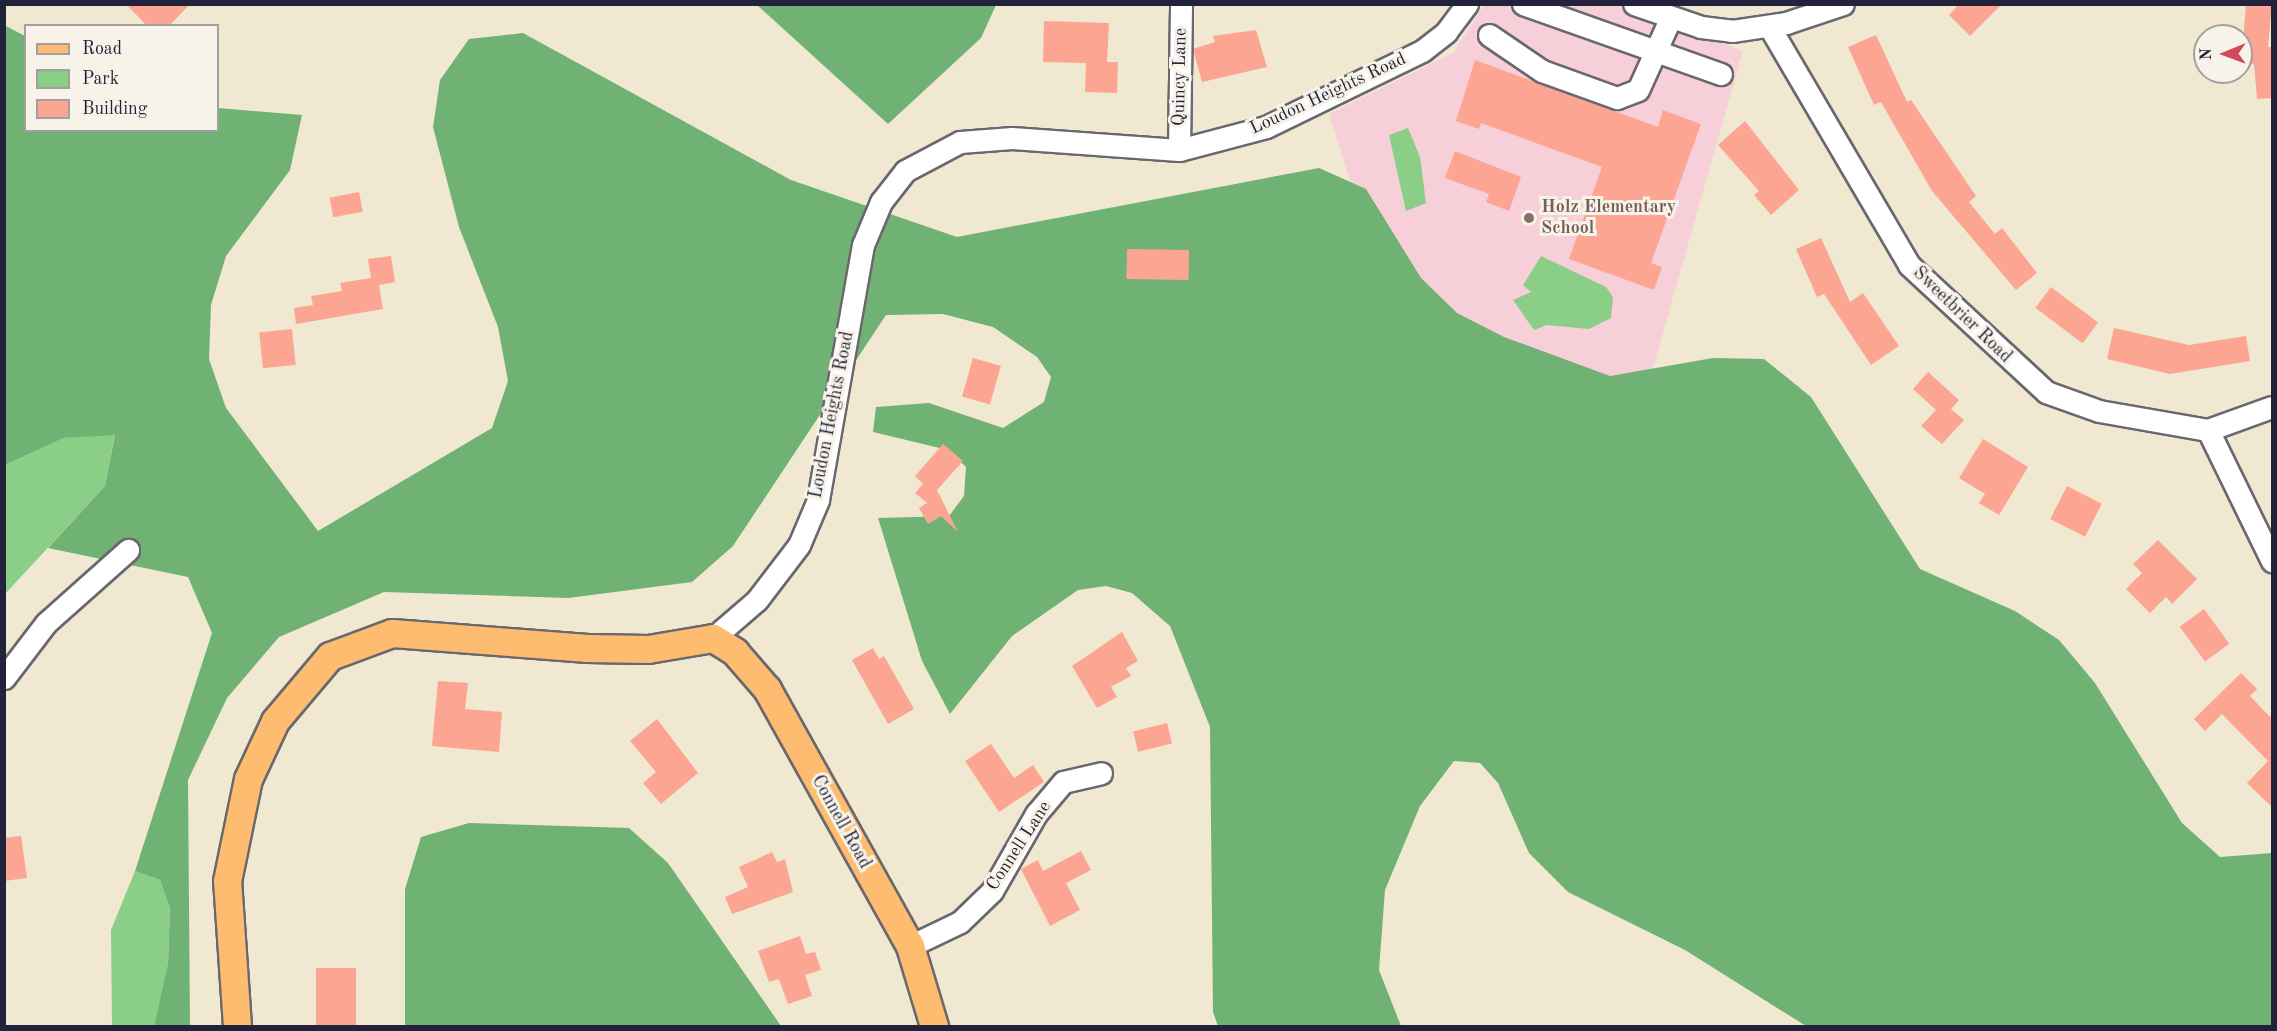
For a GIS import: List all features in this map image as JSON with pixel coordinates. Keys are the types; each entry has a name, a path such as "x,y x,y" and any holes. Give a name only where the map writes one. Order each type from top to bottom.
{"main road":[{"path":"237,1026 227,881 233,836 248,779 275,720 330,656 392,633 587,648 648,649 713,638"},
{"name":"Connell Road","path":"713,638 735,652 767,689 910,946 934,1026"}],"street":[{"name":"Quincy Lane","path":"1179,150 1181,4"},
{"name":"Loudon Heights Road","path":"713,638 757,600 778,573 799,545 818,500 863,245 880,202 905,171 960,142 1012,138 1179,150 1266,127 1422,51 1446,32 1467,4"},
{"path":"1523,4 1721,74"},
{"path":"1634,4 1671,17 1732,31 1769,26 1843,4"},
{"path":"1489,35 1542,70 1617,98 1638,90 1671,17"},
{"name":"Sweetbrier Road","path":"1769,26 1909,265 2009,361 2046,392 2099,411 2208,430 2272,407"},
{"path":"2208,430 2272,561"},
{"path":"4,678 46,623 128,550"},
{"name":"Connell Lane","path":"910,946 960,922 992,891 1036,814 1063,782 1101,772"}],"shaded area":[{"name":"Holz Elementary School","path":"1484,5 1614,5 1743,51 1646,392 1395,321 1329,114 1453,53"}],"green space":[{"path":"757,5 996,5 981,38 888,124"},
{"path":"4,25 24,35 24,132 219,132 219,108 302,115 290,170 226,256 211,305 209,359 226,408 318,531 492,428 508,381 498,327 459,227 433,127 440,80 469,39 523,33 791,180 957,237 1319,168 1366,189 1421,278 1457,313 1504,337 1610,376 1713,358 1764,359 1811,397 1920,569 2015,611 2059,640 2095,683 2182,823 2220,857 2272,853 2272,1026 1806,1026 1685,950 1568,892 1529,853 1498,783 1480,763 1454,761 1420,806 1385,890 1379,970 1401,1026 1218,1026 1213,1012 1210,727 1170,626 1132,593 1106,586 1078,590 1012,636 950,714 922,661 878,518 949,516 964,496 966,467 948,450 873,432 876,407 929,403 1003,428 1044,402 1051,377 1037,357 993,327 943,314 886,315 733,546 692,582 568,598 384,592 279,637 227,698 188,780 190,1026 154,1026 168,963 170,908 160,880 135,871 212,633 188,577 48,548 105,486 115,435 64,438 5,465"},
{"path":"1408,128 1420,157 1426,203 1406,211 1389,135"},
{"path":"1541,256 1606,287 1613,297 1611,318 1589,329 1547,325 1534,330 1513,300 1531,292 1523,285"},
{"path":"115,434 105,486 5,594 5,465 64,438"},
{"path":"469,823 629,828 668,863 781,1026 405,1026 405,889 421,837"},
{"path":"135,871 160,880 170,908 168,963 154,1026 112,1026 111,930"}],"building":[{"path":"126,4 190,4 171,24 145,24"},
{"path":"1959,4 2002,4 1970,36 1949,15"},
{"path":"2246,4 2272,4 2268,47 2272,47 2272,98 2257,99 2253,64 2253,24 2244,24"},
{"path":"1044,21 1109,23 1107,62 1118,62 1117,93 1085,92 1086,63 1043,62"},
{"path":"1256,30 1267,67 1202,82 1193,49 1215,42 1213,36"},
{"path":"1876,35 1907,102 1911,100 1976,196 1969,202 1995,234 2002,228 2037,273 2016,290 1932,191 1881,102 1874,105 1848,47"},
{"path":"1475,60 1658,127 1663,110 1701,124 1651,263 1662,267 1654,290 1569,259 1602,167 1481,123 1479,129 1456,121"},
{"path":"1745,121 1799,190 1771,215 1754,195 1759,191 1718,145"},
{"path":"1455,151 1521,177 1509,211 1486,202 1489,194 1445,178"},
{"path":"359,192 363,212 333,217 330,198"},
{"path":"1821,238 1850,302 1863,293 1899,346 1871,365 1824,294 1817,297 1796,249"},
{"path":"1127,249 1189,250 1188,280 1126,279"},
{"path":"391,256 395,282 379,285 383,309 296,324 294,308 313,305 311,296 342,291 340,283 371,278 368,259"},
{"path":"2051,287 2098,323 2082,343 2035,308"},
{"path":"2114,328 2189,345 2246,336 2250,361 2170,374 2107,359"},
{"path":"292,329 296,365 263,368 259,332"},
{"path":"973,358 1001,366 990,404 962,396"},
{"path":"1928,372 1959,400 1951,409 1964,420 1942,444 1921,426 1936,410 1913,389"},
{"path":"1983,439 2028,467 1999,515 1979,503 1985,494 1959,478"},
{"path":"943,444 963,461 937,490 958,532 941,516 928,524 919,508 927,503 915,493 923,484 915,476"},
{"path":"2067,486 2102,504 2085,537 2050,519"},
{"path":"2158,540 2197,579 2172,604 2166,597 2150,613 2126,589 2142,573 2133,564"},
{"path":"2204,609 2229,644 2205,661 2180,627"},
{"path":"1122,632 1138,661 1126,668 1131,676 1111,687 1117,697 1097,708 1072,666"},
{"path":"873,648 879,659 884,656 914,709 888,724 852,660"},
{"path":"2241,673 2257,689 2250,696 2272,719 2272,807 2247,783 2268,761 2222,714 2205,731 2194,719"},
{"path":"438,681 468,683 465,709 502,712 499,752 432,746"},
{"path":"657,719 698,773 661,804 643,783 656,772 630,741"},
{"path":"1167,723 1172,743 1138,752 1133,731"},
{"path":"991,744 1014,778 1033,765 1044,782 999,812 965,761"},
{"path":"21,836 27,878 4,881 4,838"},
{"path":"1081,851 1091,870 1066,883 1080,910 1050,926 1021,869 1038,860 1043,871"},
{"path":"772,852 777,862 785,859 793,892 732,914 725,897 748,887 739,867"},
{"path":"800,936 806,954 815,952 821,970 805,975 812,996 788,1004 779,979 769,982 758,951"},
{"path":"316,968 356,968 356,1026 316,1026"}],"place":[{"name":"Holz Elementary School","path":"1529,218"}]}
